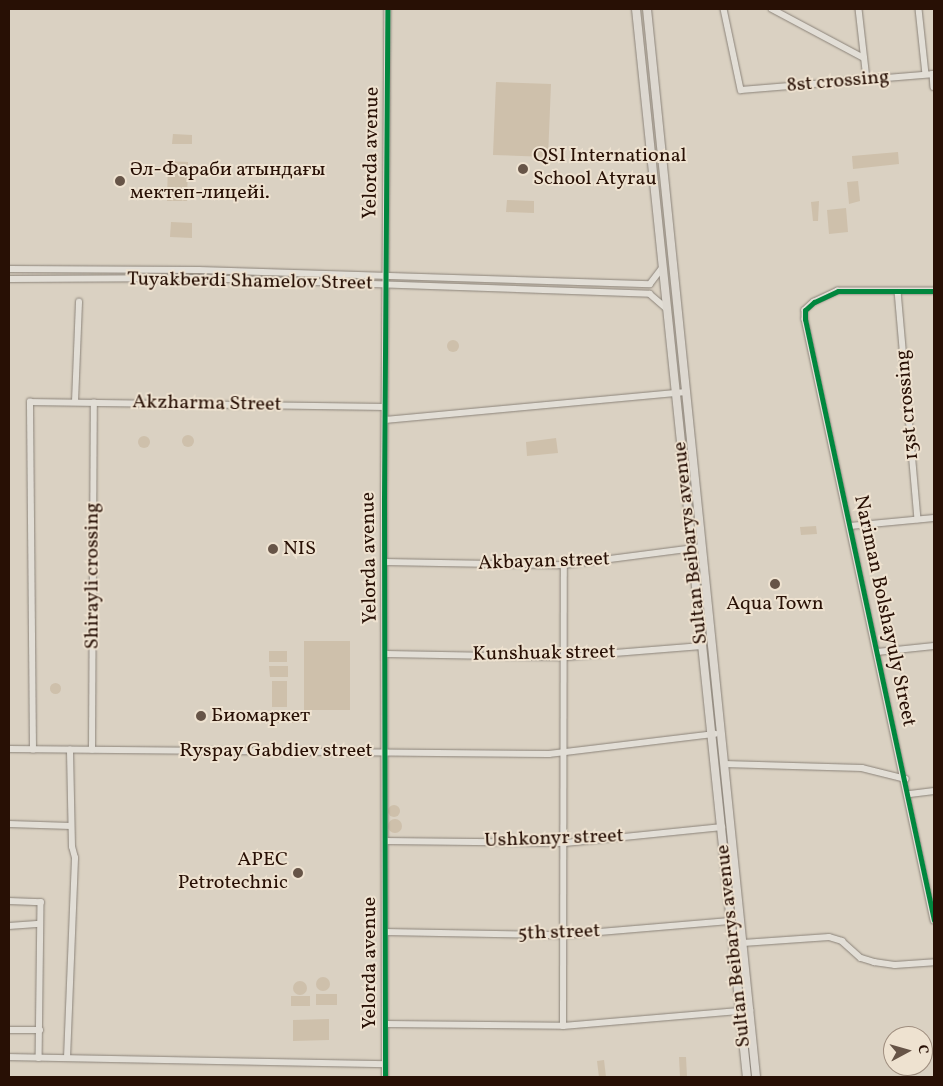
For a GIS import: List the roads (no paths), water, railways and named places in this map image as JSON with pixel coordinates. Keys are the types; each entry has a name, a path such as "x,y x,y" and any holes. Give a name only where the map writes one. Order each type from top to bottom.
{"main road":[{"name":"Sultan Beibarys avenue","path":"636,9 665,307 722,827 747,1077"},
{"name":"Sultan Beibarys avenue","path":"646,9 756,1077"}],"street":[{"name":"Yelorda avenue","path":"385,1077 386,654 384,276 387,9"},
{"name":"8st crossing","path":"724,9 741,90 931,74"},
{"path":"772,9 864,58"},
{"path":"859,9 867,79"},
{"path":"919,9 934,87"},
{"name":"Tuyakberdi Shamelov Street","path":"9,269 384,276 650,284 662,268"},
{"path":"99,279 100,270"},
{"name":"Tuyakberdi Shamelov Street","path":"9,279 199,278 650,294 665,307"},
{"name":"Nariman Bolshayuly Street","path":"898,291 838,291 826,294 806,310 805,319 877,652 910,794 934,920"},
{"path":"898,291 934,291"},
{"name":"13st crossing","path":"898,291 918,520"},
{"path":"74,402 79,302"},
{"path":"385,420 686,392"},
{"name":"Akzharma Street","path":"33,750 30,402 384,407"},
{"name":"Shirayli crossing","path":"92,750 94,403"},
{"path":"850,526 934,518"},
{"name":"Akbayan street","path":"385,562 564,565 691,550 702,547"},
{"path":"563,1026 565,843 563,753 564,565"},
{"name":"Kunshuak street","path":"386,654 565,657 702,646"},
{"path":"877,652 934,646"},
{"name":"Ryspay Gabdiev street","path":"9,749 563,753 721,733"},
{"path":"67,1058 75,902 70,750"},
{"path":"724,764 862,768 906,779"},
{"path":"910,794 934,791"},
{"path":"9,824 71,826"},
{"name":"Ushkonyr street","path":"385,841 565,843 722,827"},
{"path":"9,901 41,902 39,1058"},
{"name":"5th street","path":"385,932 564,935 732,921"},
{"path":"9,926 40,924"},
{"path":"743,942 829,937 842,941 861,958 874,962 895,965 934,962"},
{"path":"386,1024 563,1026 750,1010"},
{"path":"9,1030 40,1030"},
{"path":"9,1057 386,1064"}],"place":[{"name":"QSI International School Atyrau","path":"523,169"},
{"name":"Әл-Фараби атындағы мектеп-лицейі.","path":"120,181"},
{"name":"NIS","path":"273,549"},
{"name":"Aqua Town","path":"775,584"},
{"name":"Биомаркет","path":"201,716"},
{"name":"APEC Petrotechnic","path":"298,873"}]}
